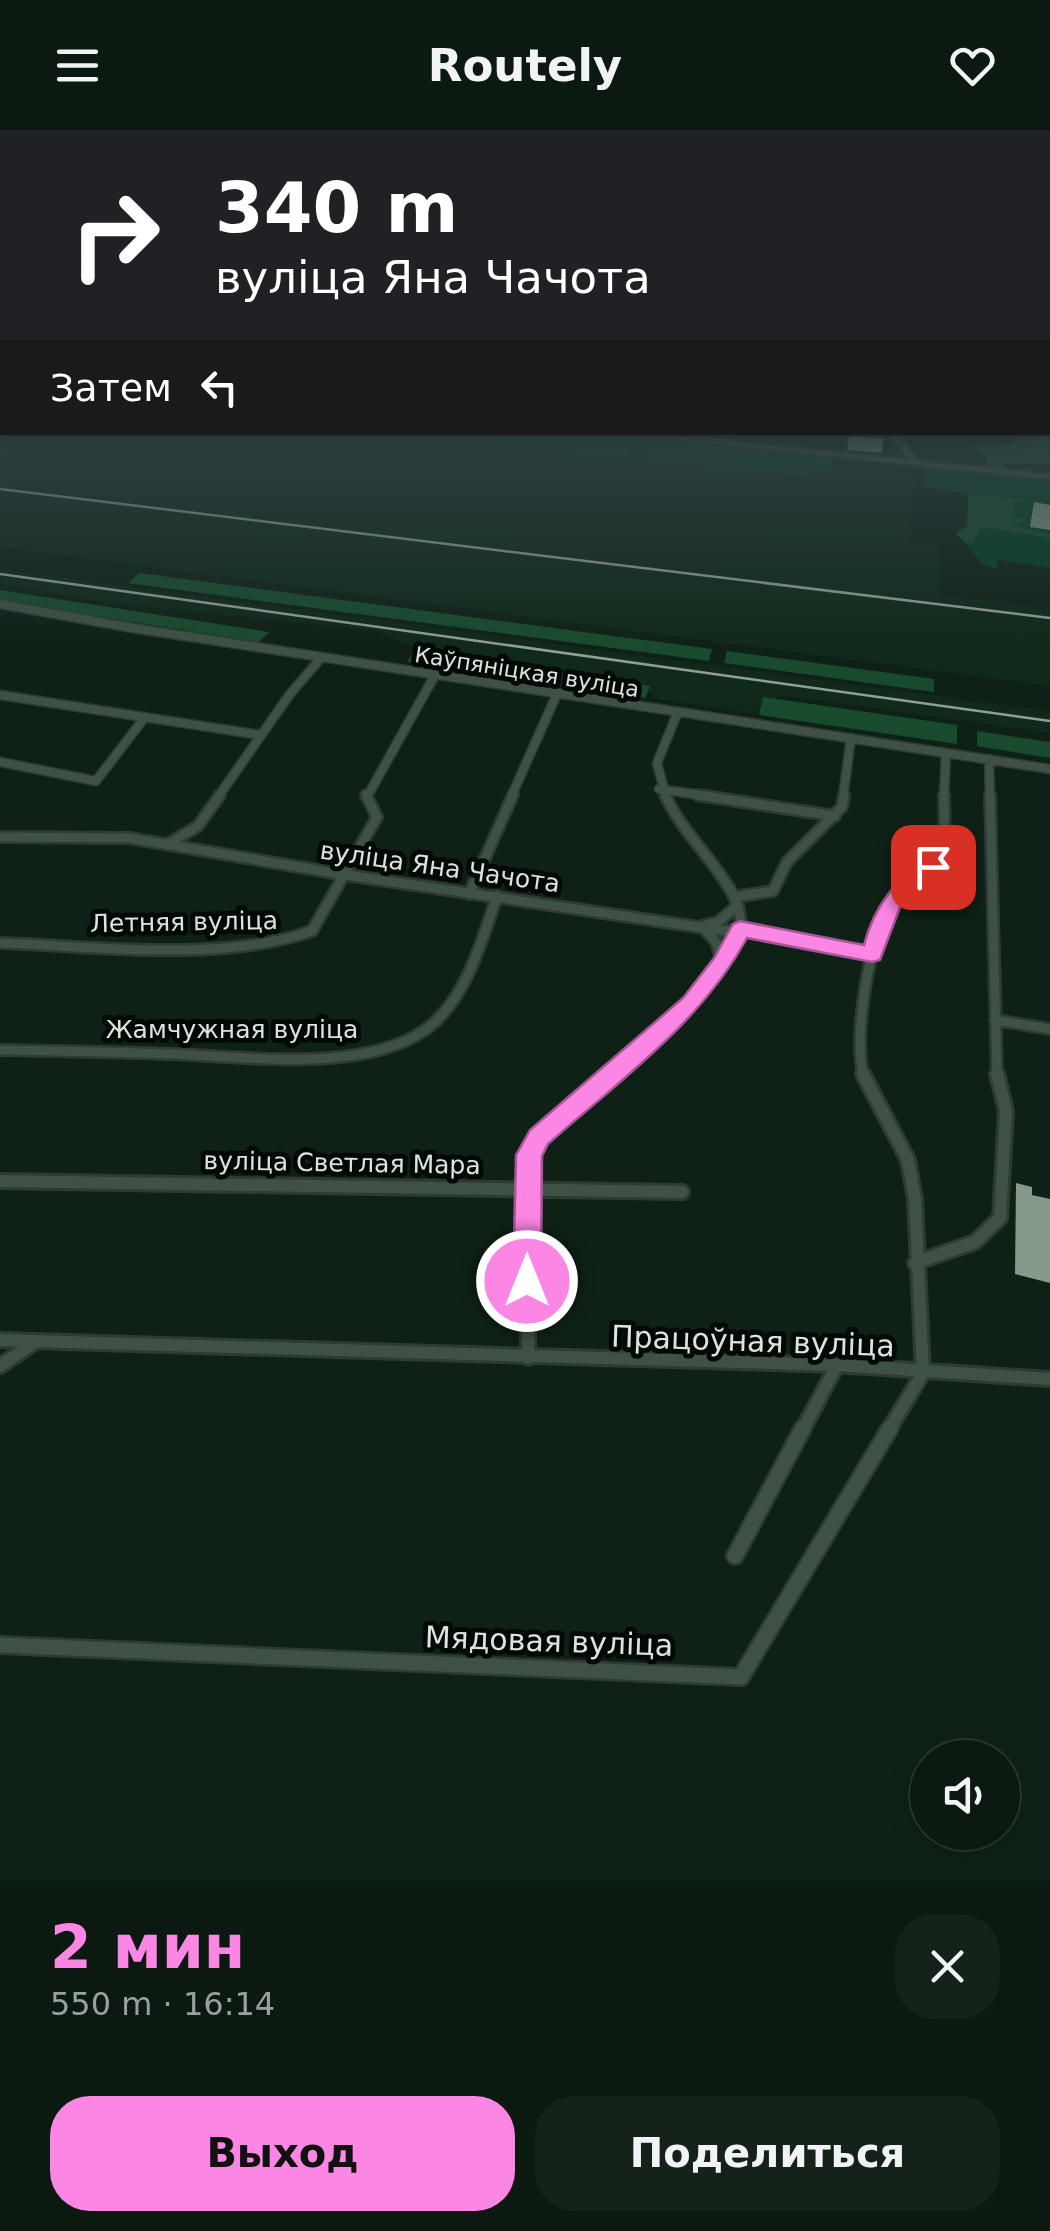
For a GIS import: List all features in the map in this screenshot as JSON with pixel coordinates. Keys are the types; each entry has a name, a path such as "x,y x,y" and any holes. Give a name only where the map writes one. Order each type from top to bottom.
{"street":[{"name":"Каўпяніцкая вуліца","path":"0,604 435,676 1050,769"},
{"path":"167,844 198,826 321,658"},
{"name":"Летняя вуліца","path":"0,943 274,944 312,931 378,817 366,795 435,676"},
{"path":"469,894 557,694"},
{"path":"0,695 261,735"},
{"path":"528,1358 529,1155 539,1137 691,1004 722,963 740,929 736,901 659,789 657,763 677,714"},
{"path":"0,762 96,780 145,716"},
{"path":"722,963 716,942 702,926 718,922 736,901 773,891 787,862 835,816 842,807 852,738"},
{"path":"924,1373 915,1199 908,1160 871,1094 861,1067 858,1042 880,924 893,900 933,867 942,847 946,753"},
{"path":"916,1263 982,1239 994,1231 1000,1218 1006,1111 997,1076 988,759"},
{"path":"659,789 835,816"},
{"name":"вуліца Яна Чачота","path":"0,837 129,838 469,894 740,929 872,954"},
{"name":"Жамчужная вуліца","path":"0,1050 305,1056 367,1052 406,1042 443,1014 479,947 497,896"},
{"path":"995,1020 1050,1030"},
{"name":"вуліца Светлая Мара","path":"0,1181 682,1192"},
{"name":"Працоўная вуліца","path":"0,1340 837,1365 1050,1379"},
{"path":"0,1366 35,1342"},
{"path":"735,1556 837,1365"},
{"name":"Мядовая вуліца","path":"0,1645 741,1677 924,1373"}],"shaded area":[{"path":"0,487 914,487 909,541 938,544 939,595 1050,607 1050,686 0,547"},
{"path":"0,569 1050,711 1050,733 782,695 753,713 659,699 632,681 415,648 376,631 112,603 0,584"}],"green space":[{"path":"924,487 1050,487 1050,568 998,560 997,569 984,566 964,542 973,543 967,527 968,494"},
{"path":"969,494 1031,501 1014,502 1013,517 1025,519 1025,523 1009,524 1050,534 1050,538 984,527 979,529 973,544 964,542 956,533 967,526"},
{"path":"139,573 712,649 709,661 128,583"},
{"path":"0,590 269,632 259,642 0,601"},
{"path":"414,650 650,686 645,698 407,662"},
{"path":"727,651 934,679 934,692 724,663"},
{"path":"763,697 957,725 957,744 759,715"},
{"path":"977,731 1050,742 1050,758 977,746"}],"building":[{"path":"1034,502 1050,505 1050,530 1030,527"},
{"path":"1016,1183 1032,1187 1032,1195 1050,1199 1050,1283 1015,1274"}],"railway":[{"path":"0,489 1050,618"},
{"path":"0,574 1050,721"}],"route":[{"path":"527,1281 529,1155 539,1137 691,1004 722,963 740,929 872,954 880,924 893,900 933,867"}]}
